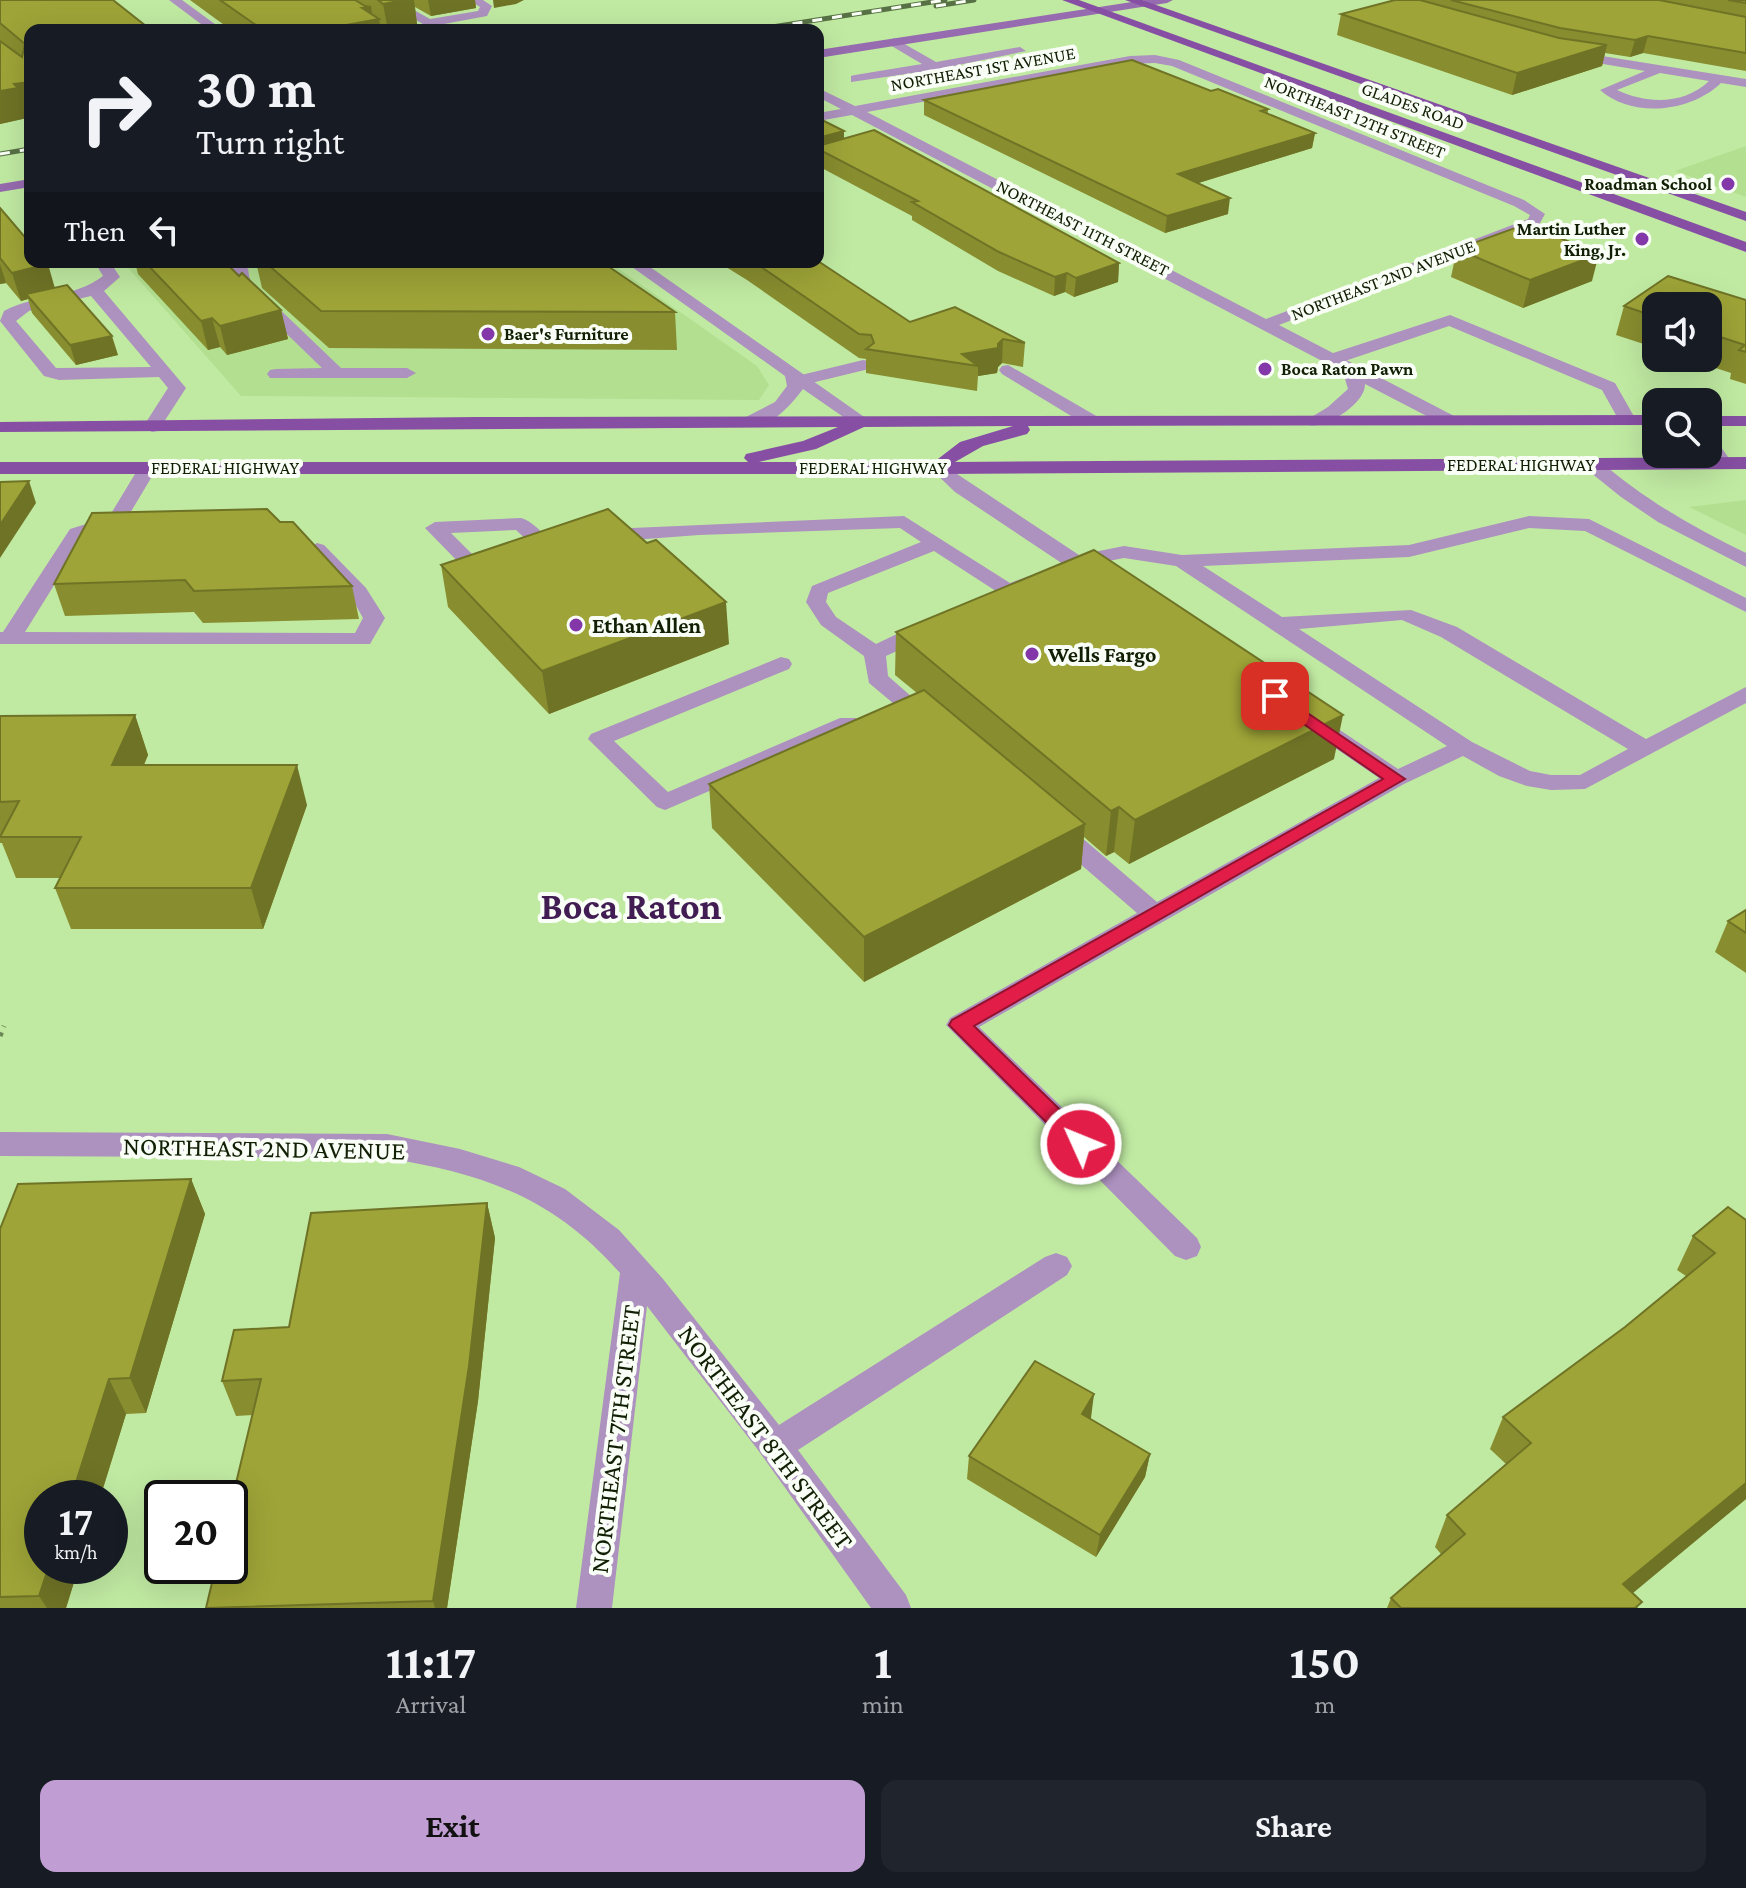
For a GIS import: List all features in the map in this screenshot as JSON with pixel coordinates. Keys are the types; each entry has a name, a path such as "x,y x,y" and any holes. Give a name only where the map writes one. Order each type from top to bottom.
{"main road":[{"name":"GLADES ROAD","path":"1068,0 1746,247"},
{"path":"824,53 1097,11 1137,2 1167,0"},
{"name":"GLADES ROAD","path":"1137,2 1746,217"},
{"path":"0,188 24,186"},
{"name":"FEDERAL HIGHWAY","path":"0,427 752,421 1642,420"},
{"path":"704,468 804,448 837,437 861,421"},
{"path":"939,468 953,451 971,441 1062,421"},
{"path":"1722,421 1746,421"},
{"name":"FEDERAL HIGHWAY","path":"0,468 939,468 1746,463"}],"street":[{"path":"175,0 209,24"},
{"path":"388,0 428,23 483,14 486,6 475,0"},
{"path":"894,42 934,66"},
{"path":"855,79 1020,51"},
{"path":"1555,52 1746,83"},
{"name":"NORTHEAST 1ST AVENUE","path":"824,116 1130,60 1155,59"},
{"name":"NORTHEAST 12TH STREET","path":"1155,59 1175,63 1304,115 1519,203 1538,214"},
{"path":"1661,69 1606,90 1640,103 1670,105 1698,97 1719,78"},
{"name":"NORTHEAST 11TH STREET","path":"824,95 1450,421"},
{"name":"NORTHEAST 2ND AVENUE","path":"1268,324 1534,222 1538,214"},
{"path":"110,268 112,277 95,290 23,307 10,314 8,321 50,372 59,375 163,372"},
{"path":"239,268 242,282 337,374"},
{"path":"642,268 861,421"},
{"path":"95,290 177,388 152,427"},
{"path":"1314,421 1334,411 1357,390 1356,379 1340,362 1450,320 1609,387 1627,420"},
{"path":"798,377 863,365"},
{"path":"1008,370 1092,421"},
{"path":"276,374 407,373"},
{"path":"752,421 788,399 798,377"},
{"path":"1592,464 1617,488 1659,516 1746,561"},
{"path":"116,521 148,468"},
{"path":"939,468 962,488 1106,580"},
{"path":"5,638 77,533 116,521 148,521"},
{"path":"550,551 521,524 435,528 477,570 632,534 904,522 1009,591"},
{"path":"982,603 1075,562 1124,552 1182,561 1409,551 1529,522 1589,525 1742,600"},
{"path":"5,638 362,639 374,618 359,592 303,535"},
{"path":"875,653 828,621 816,602 819,590 936,543"},
{"path":"1182,561 1464,747 1510,774 1556,786 1585,782 1746,694"},
{"path":"1277,624 1404,614 1449,632 1645,749"},
{"path":"875,653 942,622"},
{"path":"875,653 877,678 949,739"},
{"path":"781,664 599,739 665,802 848,723"},
{"path":"1295,710 1396,779"},
{"path":"1186,1247 960,1025 1396,779 1464,747"},
{"path":"1034,811 1155,914"},
{"name":"NORTHEAST 2ND AVENUE","path":"0,1144 334,1144 387,1146 438,1154 532,1186 575,1211 636,1269"},
{"path":"777,1445 1056,1266"},
{"name":"NORTHEAST 8TH STREET","path":"636,1269 777,1445 893,1608"},
{"name":"NORTHEAST 7TH STREET","path":"594,1608 636,1269"}],"path":[{"path":"0,1036 4,1026"}],"shaded area":[{"name":"Roadman School","path":"1746,146 1746,197 1675,171"},
{"path":"128,268 618,268 757,366 769,385 759,400 241,396"},
{"path":"1746,500 1746,535 1689,507"}],"building":[{"path":"0,0 113,0 143,24 24,24 24,43 0,23"},
{"path":"220,0 355,0 371,7 362,8 379,19 352,24 254,24"},
{"path":"378,0 404,0 383,4"},
{"path":"1395,0 1420,0 1559,38 1607,45 1517,73 1341,14"},
{"path":"1451,0 1659,0 1746,17 1746,53 1648,36 1635,40 1560,28"},
{"path":"0,41 22,57 24,48 24,83 14,84 18,88 0,91"},
{"path":"1132,60 1211,91 1218,89 1268,109 1261,111 1315,133 1178,174 1230,198 1167,216 924,100"},
{"path":"824,121 844,131 824,136"},
{"path":"874,130 1119,263 1076,278 1067,273 1055,277 999,252 912,202 918,201 824,152 824,144"},
{"path":"0,208 24,236 24,268 32,268 12,273 0,258"},
{"path":"1526,224 1599,254 1530,280 1457,249"},
{"path":"824,265 910,322 955,307 1025,343 1003,339 998,348 962,354 978,366 866,349 874,343 871,335 859,334 763,268 824,268"},
{"path":"151,268 231,268 239,276 242,273 281,310 220,326 212,318 201,321"},
{"path":"272,268 611,268 675,312 321,311"},
{"path":"1668,276 1720,292 1645,292"},
{"path":"67,285 112,336 70,345 26,294"},
{"path":"1722,293 1746,300 1746,352 1739,350 1745,345 1722,338"},
{"path":"1642,294 1642,312 1624,306"},
{"path":"29,481 0,525 0,482"},
{"path":"267,509 280,522 293,522 352,586 194,591 185,580 54,584 92,513"},
{"path":"608,509 647,543 656,540 726,602 542,671 441,565"},
{"path":"1094,550 1343,715 1135,820 1119,807 1111,811 896,632"},
{"path":"924,690 1085,824 864,937 709,784"},
{"path":"135,715 112,765 297,765 251,888 55,888 81,837 0,837 19,801 0,802 0,716"},
{"path":"1746,910 1746,933 1728,921"},
{"path":"191,1179 130,1378 109,1379 77,1480 24,1480 24,1584 43,1584 39,1596 0,1597 0,1229 18,1184"},
{"path":"487,1203 469,1366 433,1601 206,1608 212,1584 248,1584 248,1480 237,1480 261,1379 222,1381 234,1330 289,1327 311,1213"},
{"path":"1728,1207 1746,1220 1746,1483 1623,1584 1642,1602 1635,1608 1401,1608 1391,1598 1465,1534 1447,1515 1531,1443 1503,1417 1625,1327 1715,1253 1693,1236"},
{"path":"1035,1361 1094,1394 1082,1414 1150,1454 1100,1535 969,1456"}],"railway":[{"path":"791,24 945,0"},
{"path":"936,6 974,0"},
{"path":"0,154 24,150"}],"place":[{"name":"Roadman School","path":"1728,184"},
{"name":"Martin Luther King, Jr.","path":"1642,239"},
{"name":"Baer's Furniture","path":"488,334"},
{"name":"Boca Raton Pawn","path":"1265,369"},
{"name":"Ethan Allen","path":"576,625"},
{"name":"Wells Fargo","path":"1032,654"}],"district":[{"name":"Boca Raton","path":"631,906"}],"route":[{"path":"1081,1144 960,1025 1396,779 1275,696"}]}
